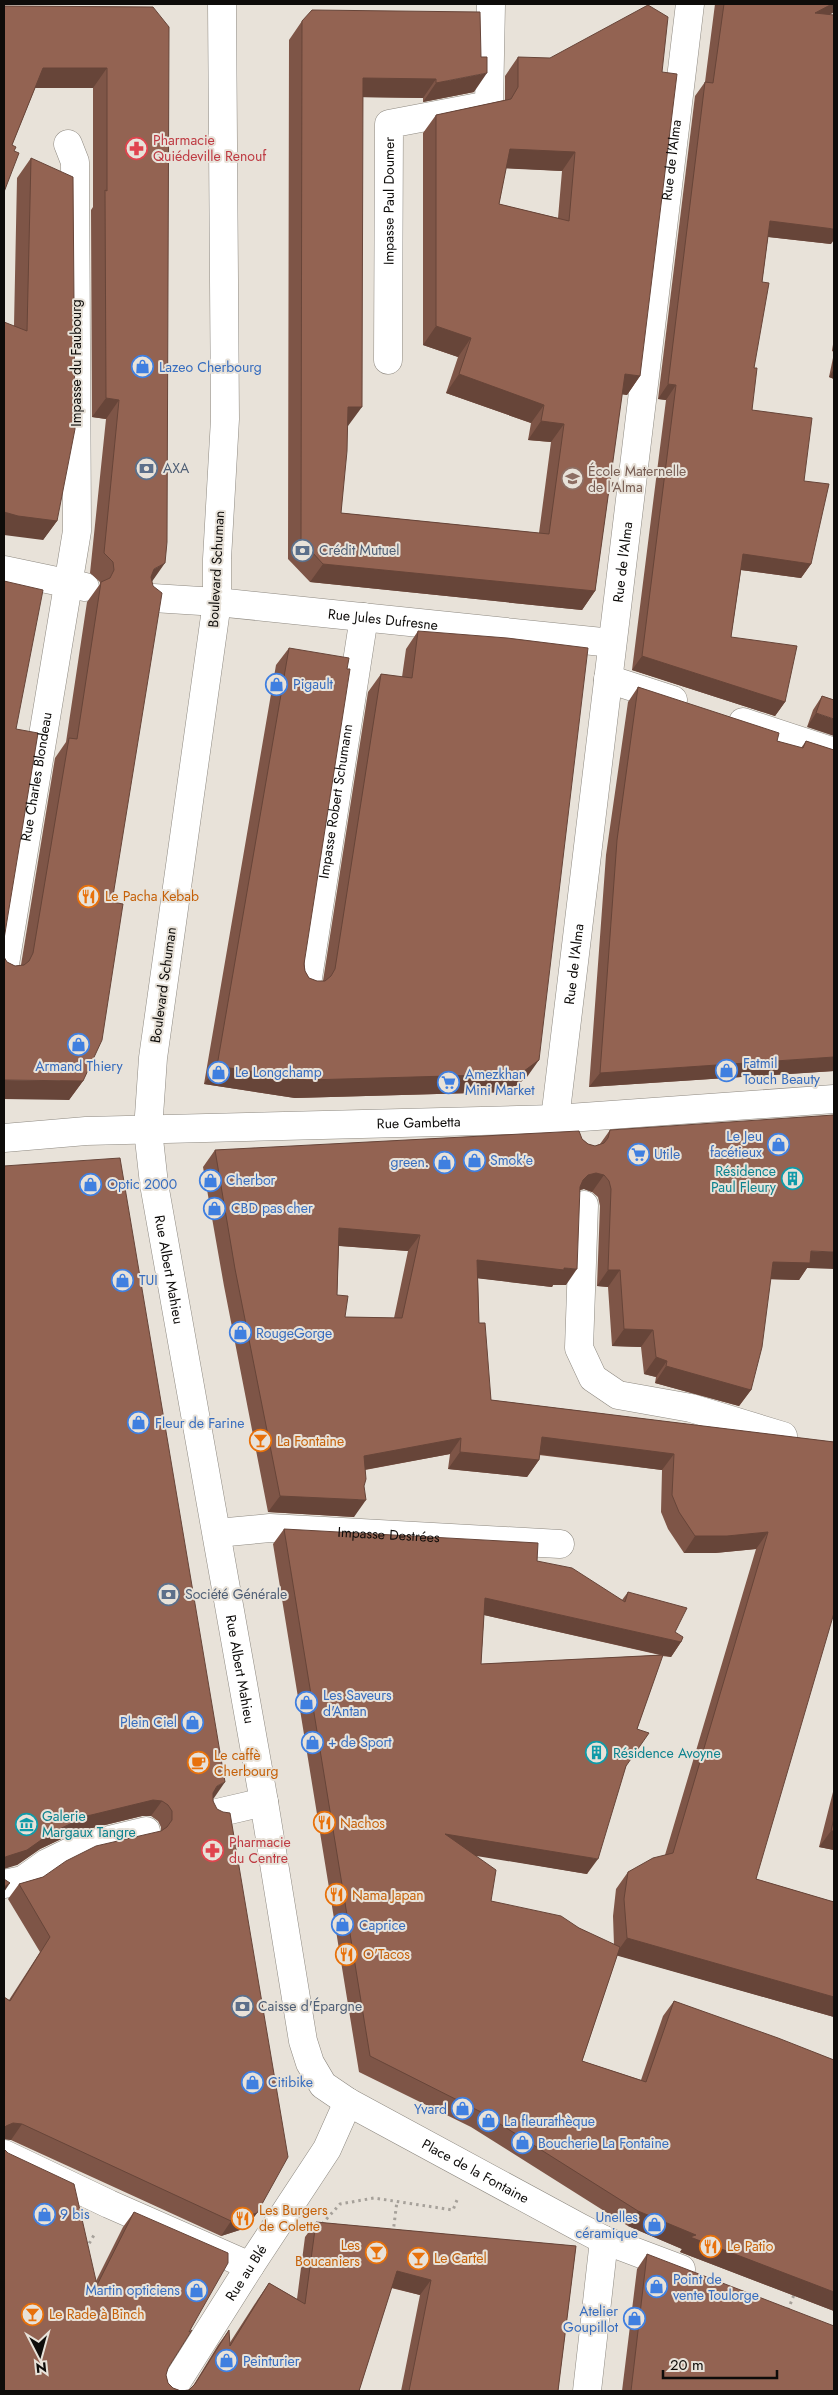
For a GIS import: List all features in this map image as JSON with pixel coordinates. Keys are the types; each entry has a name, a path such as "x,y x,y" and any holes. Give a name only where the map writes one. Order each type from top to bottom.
{"street":[{"name":"Boulevard Schuman","path":"148,1130 153,1058 217,602 217,559 224,419 222,4"},
{"name":"Impasse Paul Doumer","path":"388,360 389,124 489,105 491,4"},
{"name":"Rue de l'Alma","path":"573,1125 608,679 690,4"},
{"name":"Impasse du Faubourg","path":"68,144 75,162 77,585"},
{"path":"4,570 77,585"},
{"name":"Rue Charles Blondeau","path":"4,970 77,585"},
{"name":"Rue Jules Dufresne","path":"153,598 217,602 612,643"},
{"name":"Impasse Robert Schumann","path":"307,984 364,617"},
{"path":"608,679 693,706"},
{"path":"721,715 834,752"},
{"name":"Rue Gambetta","path":"4,1138 86,1131 573,1125 834,1099"},
{"name":"Rue Albert Mahieu","path":"148,1130 154,1184 264,1802 303,2041 310,2063 322,2085 348,2102"},
{"path":"584,1205 579,1348 593,1378 618,1395 691,1408 783,1436"},
{"name":"Impasse Destrées","path":"217,1533 270,1528 560,1544"},
{"path":"216,1813 264,1802"},
{"path":"4,1884 23,1880 48,1863 80,1847 146,1831"},
{"name":"Place de la Fontaine","path":"348,2102 604,2240 707,2279"},
{"name":"Rue au Blé","path":"171,2391 327,2149 348,2102"},
{"path":"4,2154 109,2204 250,2266"},
{"path":"587,2391 604,2240"}],"path":[{"path":"283,2216 315,2232 340,2204 374,2198 453,2210 470,2169"},
{"path":"392,2236 397,2202"},
{"path":"83,2256 109,2204"},
{"path":"788,2310 798,2283"}],"building":[{"path":"724,4 832,4 815,13 834,15 834,229 770,221 762,282 769,283 754,368 757,368 752,410 812,418 804,481 829,484 811,564 743,554 731,637 797,646 785,702 642,656 676,385 668,384 705,82 713,83"},
{"path":"648,5 668,17 662,72 677,74 640,376 625,374 595,591 323,564 301,540 302,21 312,10 480,12 481,57 487,57 487,73 436,83 436,79 363,78 362,407 348,407 347,451 341,513 549,534 564,424 541,421 544,405 459,374 471,338 436,326 436,115 511,99 518,87 518,57 550,58","holes":["510,149 575,152 569,221 499,204"]},
{"path":"4,6 153,7 169,27 167,542 165,563 154,569 151,577 153,586 162,593 112,902 123,904 102,1040 83,1081 4,1080 4,957 7,962 15,966 24,965 29,961 33,953 69,738 77,739 101,582 110,578 114,570 113,562 104,553 119,400 106,398 105,190 107,191 107,68 43,68 12,145 16,147 14,151 19,153 4,192"},
{"path":"31,158 73,177 75,429 57,521 18,516 4,512 4,322 27,331"},
{"path":"4,581 43,590 16,729 38,733 4,939"},
{"path":"418,631 507,638 588,648 539,1060 520,1074 307,1080 217,1066 289,648 349,658 347,669 350,669 304,964 309,978 325,981 335,969 381,674 412,678"},
{"path":"638,687 779,733 777,741 803,748 806,741 834,750 834,1057 600,1073 617,840"},
{"path":"822,696 834,700 834,719 816,713"},
{"path":"834,1115 834,1252 811,1251 810,1263 773,1262 762,1347 751,1390 666,1366 667,1361 656,1357 653,1330 624,1329 620,1270 608,1270 611,1189 609,1181 604,1175 596,1173 588,1175 580,1187 577,1269 564,1268 564,1270 477,1260 479,1323 485,1323 491,1400 834,1442 834,1613 756,1879 834,1902 834,1997 627,1938 624,1899 628,1872 653,1858 673,1853 768,1532 727,1536 695,1536 679,1512 672,1495 674,1454 542,1437 539,1460 460,1452 461,1438 364,1456 366,1500 280,1496 235,1269 215,1150 579,1131 582,1139 588,1144 595,1146 604,1143 608,1138 610,1130","holes":["339,1228 420,1235 402,1318 345,1317 348,1296 337,1295"]},
{"path":"120,1158 225,1782 217,1786 213,1793 213,1801 217,1809 230,1813 288,2157 257,2213 231,2221 22,2124 13,2123 4,2128 4,1997 10,2001 50,1937 19,1884 43,1877 66,1861 96,1846 161,1831 172,1820 172,1811 168,1805 162,1801 153,1800 87,1816 51,1833 27,1850 4,1858 4,1166"},
{"path":"284,1529 538,1543 537,1561 572,1568 625,1602 628,1592 687,1608 675,1632 683,1637 681,1642 485,1598 481,1664 663,1655 637,1729 649,1733 626,1766 598,1859 445,1834 496,1870 491,1901 561,1916 579,1928 620,1947 582,2061 646,2082 674,2001 834,2060 834,2292 690,2237 696,2235 638,2211 481,2112 370,2056"},
{"path":"834,1818 834,1831 831,1831"},
{"path":"4,1879 10,1883 4,1887"},
{"path":"4,2149 8,2153 74,2184 97,2285 134,2212 228,2253 228,2263 189,2332 192,2330 168,2368 166,2375 168,2383 173,2388 181,2391 4,2391"},
{"path":"316,2222 576,2246 558,2391 409,2391 431,2280 397,2271 359,2391 181,2391 189,2390 195,2384 229,2330 230,2346 269,2283 305,2304"},
{"path":"647,2254 834,2326 834,2391 631,2391"}],"place":[{"name":"Pharmacie Quiédeville Renouf","path":"137,148"},
{"name":"Lazeo Cherbourg","path":"143,367"},
{"name":"AXA","path":"147,468"},
{"name":"École Maternelle de l'Alma","path":"572,479"},
{"name":"Crédit Mutuel","path":"303,550"},
{"name":"Pigault","path":"277,684"},
{"name":"Le Pacha Kebab","path":"89,896"},
{"name":"Armand Thiery","path":"79,1044"},
{"name":"Fatmil Touch Beauty","path":"727,1071"},
{"name":"Le Longchamp","path":"219,1072"},
{"name":"Amezkhan Mini Market","path":"449,1082"},
{"name":"Le Jeu facétieux","path":"778,1144"},
{"name":"Utile","path":"638,1154"},
{"name":"Smok'e","path":"474,1160"},
{"name":"green.","path":"445,1162"},
{"name":"Résidence Paul Fleury","path":"792,1179"},
{"name":"Cherbor","path":"210,1180"},
{"name":"Optic 2000","path":"91,1184"},
{"name":"CBD pas cher","path":"215,1208"},
{"name":"TUI","path":"123,1280"},
{"name":"RougeGorge","path":"240,1333"},
{"name":"Fleur de Farine","path":"139,1423"},
{"name":"La Fontaine","path":"261,1441"},
{"name":"Société Générale","path":"169,1594"},
{"name":"Les Saveurs d'Antan","path":"307,1703"},
{"name":"Plein Ciel","path":"193,1722"},
{"name":"+ de Sport","path":"312,1742"},
{"name":"Résidence Avoyne","path":"597,1753"},
{"name":"Le caffè Cherbourg","path":"198,1763"},
{"name":"Nachos","path":"324,1823"},
{"name":"Galerie Margaux Tangre","path":"26,1824"},
{"name":"Pharmacie du Centre","path":"213,1850"},
{"name":"Nama Japan","path":"336,1895"},
{"name":"Caprice","path":"343,1925"},
{"name":"O'Tacos","path":"347,1954"},
{"name":"Caisse d'Épargne","path":"242,2006"},
{"name":"Citibike","path":"252,2082"},
{"name":"Yvard","path":"463,2109"},
{"name":"La fleurathèque","path":"488,2121"},
{"name":"Boucherie La Fontaine","path":"522,2143"},
{"name":"9 bis","path":"44,2214"},
{"name":"Les Burgers de Colette","path":"243,2218"},
{"name":"Unelles céramique","path":"654,2225"},
{"name":"Le Patio","path":"711,2246"},
{"name":"Les Boucaniers","path":"376,2253"},
{"name":"Le Cartel","path":"418,2258"},
{"name":"Point de vente Toulorge","path":"657,2287"},
{"name":"Martin opticiens","path":"196,2290"},
{"name":"Le Rade à Binch","path":"33,2314"},
{"name":"Atelier Goupillot","path":"634,2319"},
{"name":"Peinturier","path":"227,2361"}]}
